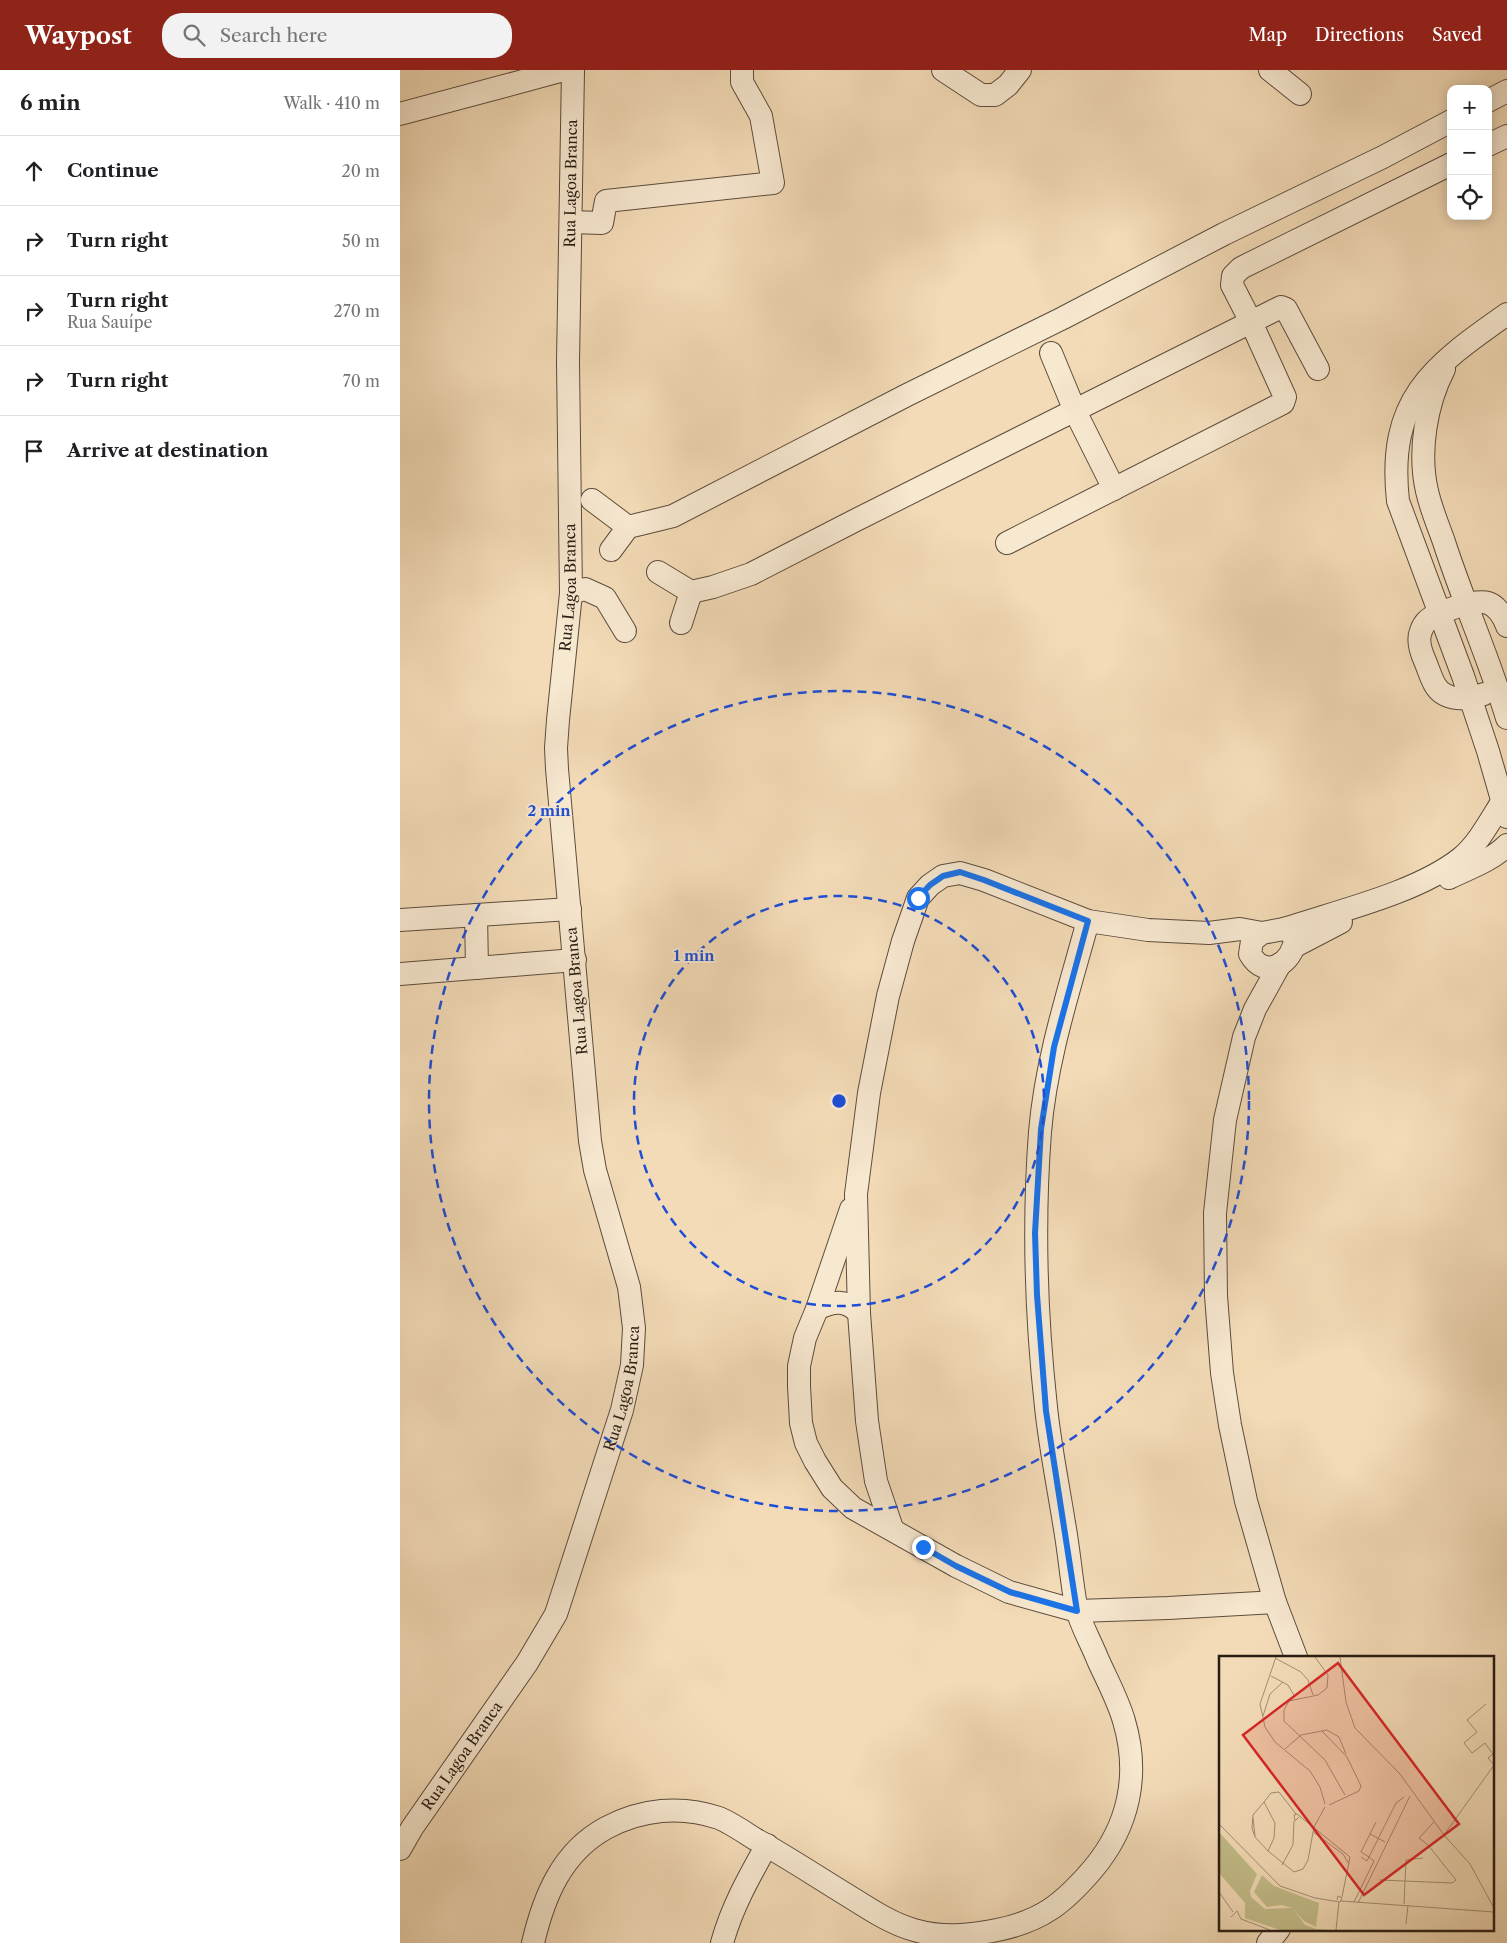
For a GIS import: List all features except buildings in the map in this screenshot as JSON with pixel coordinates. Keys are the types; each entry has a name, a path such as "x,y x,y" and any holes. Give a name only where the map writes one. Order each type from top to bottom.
{"street":[{"path":"400,114 564,70"},
{"name":"Rua Lagoa Branca","path":"400,1849 412,1828 528,1663 556,1614 622,1410 632,1365 634,1328 629,1287 595,1170 590,1141 556,748 571,593 568,362 573,70"},
{"path":"571,222 602,223 606,202 773,183 761,116 742,82 742,70"},
{"path":"943,70 982,94 995,95 1014,77"},
{"path":"1270,70 1300,94"},
{"path":"1492,99 1507,91"},
{"path":"611,550 628,527 673,516 889,404 1447,123"},
{"path":"1492,143 1507,136"},
{"path":"1007,543 1283,403 1285,397 1232,285 1233,276 1241,268 1447,166"},
{"path":"658,572 690,592 713,587 751,574 1281,307 1286,309 1318,369"},
{"path":"1290,937 1423,880 1445,868 1468,850 1504,810 1488,751 1398,501 1396,464 1400,431 1414,398 1425,382 1470,340 1507,314"},
{"path":"1051,353 1075,411 1114,489"},
{"path":"1449,358 1435,392 1427,419 1424,468 1427,490 1466,605 1503,687 1507,718"},
{"path":"592,500 628,527"},
{"path":"571,593 585,589 606,598 625,631"},
{"path":"681,623 690,592"},
{"path":"1503,687 1470,699 1454,697 1441,692 1435,686 1421,650 1420,633 1426,622 1439,614 1474,603 1489,603 1496,608 1507,626"},
{"path":"892,1528 876,1481 867,1421 859,1313 856,1194 869,1093 888,996 902,941 918,898 930,885 943,876 960,872 1088,921 1148,930 1209,933 1240,929 1290,937 1347,919 1406,896 1487,860 1496,855 1507,844"},
{"path":"400,920 570,909"},
{"path":"476,915 477,968"},
{"path":"532,1943 539,1916 551,1885 570,1855 594,1834 622,1819 652,1811 685,1811 720,1819 881,1916 909,1936 970,1936 1006,1928 1034,1919 1063,1902 1096,1865 1123,1820 1130,1793 1132,1763 1124,1721 1077,1611 1046,1411 1037,1295 1035,1233 1041,1129 1054,1047 1088,921"},
{"path":"1209,933 1263,961 1286,959 1290,937"},
{"path":"1262,933 1252,941 1249,948 1263,961"},
{"path":"400,974 575,960"},
{"path":"1263,961 1255,1010 1244,1038 1225,1120 1215,1213 1216,1296 1222,1373 1230,1425 1246,1501 1275,1602 1296,1656"},
{"path":"856,1194 817,1309 804,1338 799,1366 801,1423 806,1443 828,1482 853,1508 892,1528 956,1566 1010,1592 1077,1611 1275,1602"},
{"path":"817,1309 829,1303 845,1302 853,1306 859,1313"},
{"path":"828,1482 837,1487 854,1490 861,1489 876,1481"},
{"path":"722,1943 728,1922 742,1889 767,1846"},
{"path":"1268,1943 1278,1930"},
{"path":"1274,1943 1279,1930"}],"route":[{"path":"918,898 930,885 943,876 960,872 1088,921 1054,1047 1041,1129 1035,1233 1037,1295 1046,1411 1077,1611 1010,1592 956,1566 923,1547"}]}
